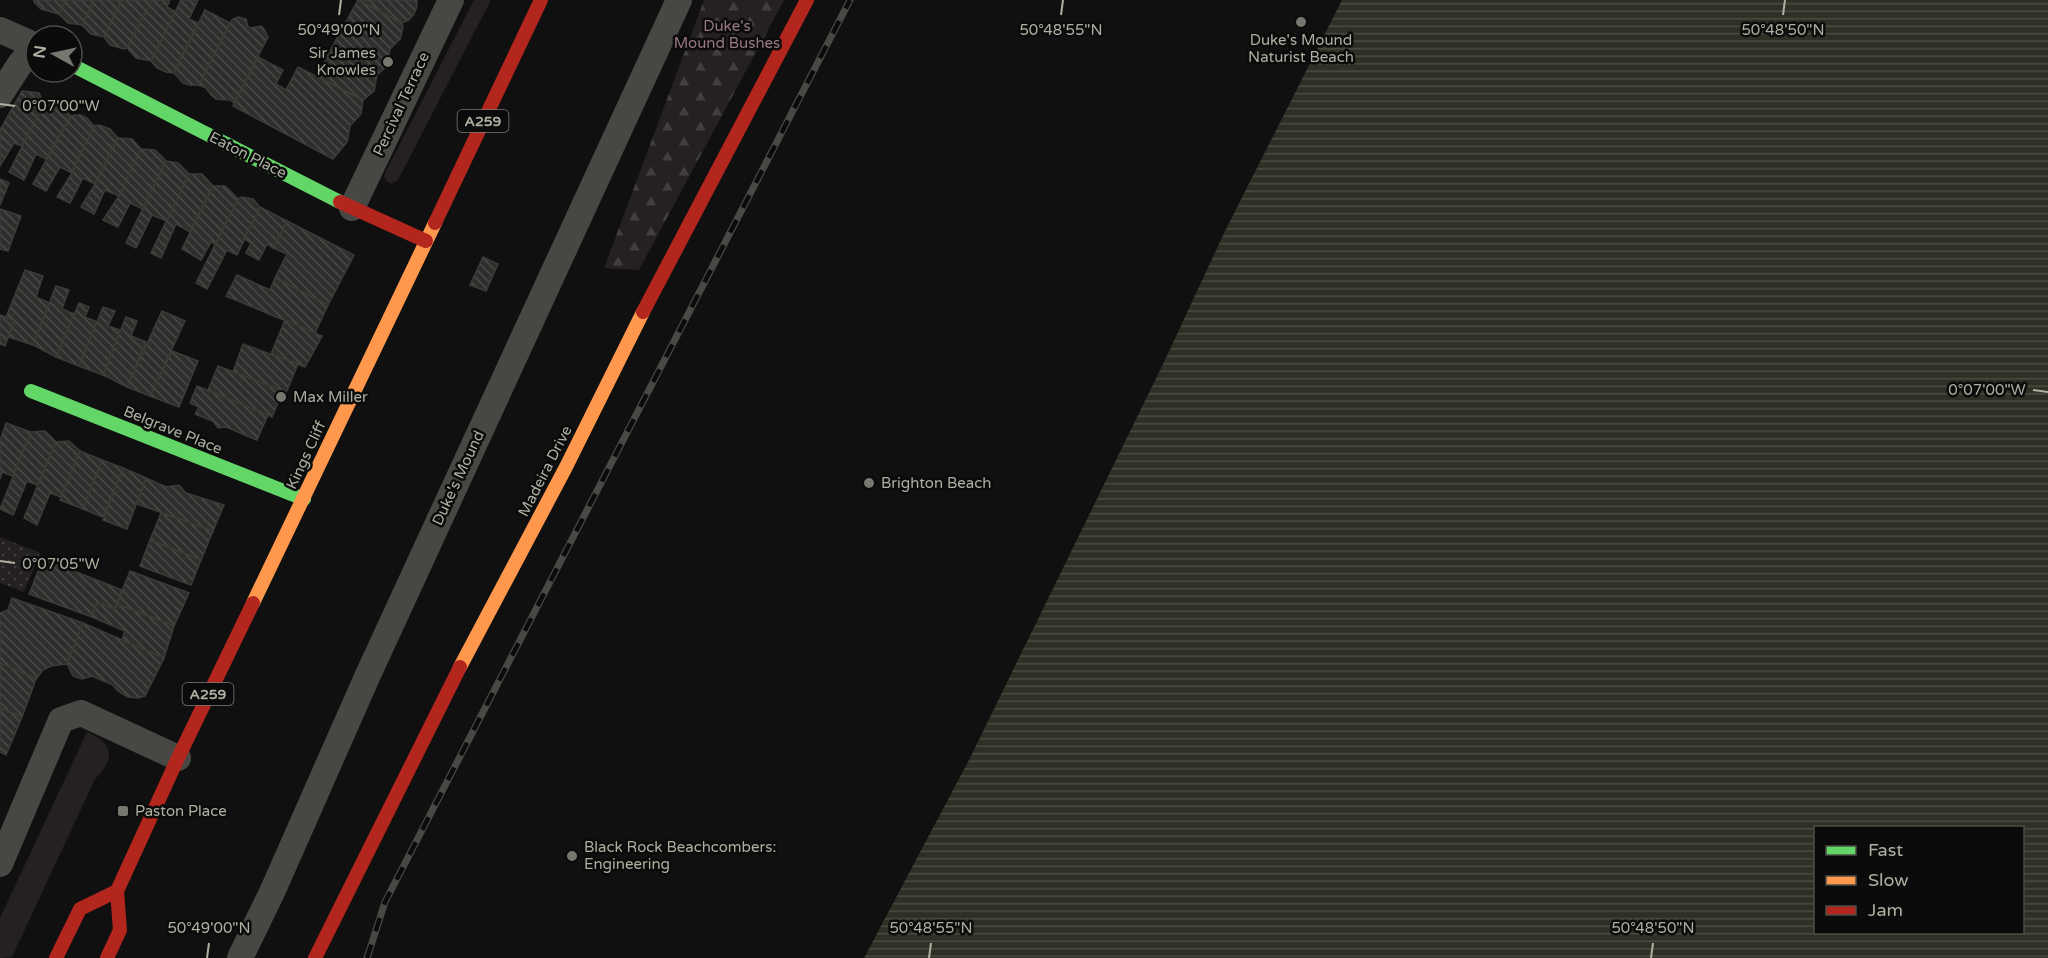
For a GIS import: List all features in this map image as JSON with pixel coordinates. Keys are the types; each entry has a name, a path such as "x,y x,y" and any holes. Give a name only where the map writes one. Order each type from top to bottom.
{"street":[{"name":"Percival Terrace","path":"352,208 451,0"},
{"name":"Kings Cliff","path":"107,958 120,930 117,891 178,758 541,0"},
{"name":"Duke's Mound","path":"240,958 679,0"},
{"name":"Madeira Drive","path":"315,958 441,703 566,467 661,277 807,0"},
{"path":"0,30 24,41"},
{"path":"0,95 24,60"},
{"name":"Eaton Place","path":"84,71 352,208 426,241"},
{"name":"Belgrave Place","path":"31,391 304,499"},
{"path":"0,864 61,720 81,713 178,758"},
{"path":"56,958 80,909 117,891"}],"green space":[{"path":"474,0 491,0 398,180 391,184 384,176 386,171"},
{"name":"Duke's Mound Bushes","path":"704,0 784,0 639,270 604,268"},
{"path":"0,537 40,553 24,592 0,583"},
{"path":"87,732 103,741 109,752 109,759 95,779 12,957 0,958 0,918"}],"shaded area":[{"path":"1342,0 2048,0 2048,958 864,958 970,758 1165,360 1225,231"}],"building":[{"path":"34,0 66,0 59,14 41,9"},
{"path":"66,0 94,0 82,24 68,23 59,14"},
{"path":"94,0 122,0 104,37 91,34 82,24"},
{"path":"122,0 152,0 127,48 124,49 110,45 104,37"},
{"path":"152,0 170,0 167,7 176,12 151,61 136,58 127,48"},
{"path":"181,0 198,0 189,19 198,23 174,73 166,72 157,68 151,61"},
{"path":"358,0 417,0 417,6 409,20 402,23"},
{"path":"358,0 402,23 403,28 400,39 390,49 387,66 377,75 374,91 363,100 316,77"},
{"path":"205,10 230,23 199,85 190,85 183,83 174,73"},
{"path":"238,17 246,19 248,27 261,26 268,37 234,103 230,100 216,99 206,88 199,85 230,23"},
{"path":"258,57 283,70 276,84 286,90 298,67 363,100 361,114 350,126 347,142 333,159 233,106"},
{"path":"22,91 39,93 44,104 22,146 14,143 0,166 0,130"},
{"path":"44,104 60,104 71,116 46,159 36,154 24,180 9,172"},
{"path":"71,116 87,118 94,126 72,173 60,167 46,191 33,184"},
{"path":"99,125 110,129 118,138 95,184 83,178 70,203 57,197 72,173 94,126"},
{"path":"118,138 132,139 141,149 119,196 105,190 94,214 81,207"},
{"path":"141,149 155,150 166,161 143,209 130,203 118,227 103,220 119,196"},
{"path":"166,161 178,163 189,174 167,221 152,215 136,248 126,243"},
{"path":"189,174 202,174 213,186 190,232 176,224 161,258 151,253"},
{"path":"0,179 9,183 0,205"},
{"path":"213,186 225,186 238,199 215,244 211,242 201,260 182,249"},
{"path":"241,197 253,199 260,207 237,255 227,250 207,289 196,283"},
{"path":"260,207 287,221 273,248 267,244 259,260 246,253 251,243 244,239"},
{"path":"0,209 21,216 8,251 0,249"},
{"path":"287,221 354,255 328,305 275,278 287,254 273,248"},
{"path":"483,257 498,264 486,291 470,285"},
{"path":"25,270 43,276 36,297 49,303 33,345 9,337 14,320 6,317"},
{"path":"237,275 270,290 275,278 328,305 315,333 226,296"},
{"path":"56,286 69,290 62,309 74,314 56,357 33,345"},
{"path":"79,303 89,307 85,317 97,322 79,366 56,357"},
{"path":"103,307 115,311 108,326 120,330 103,375 79,366"},
{"path":"162,311 185,321 150,396 127,387"},
{"path":"0,315 14,320 5,346 0,344"},
{"path":"126,317 137,321 131,336 146,342 127,387 103,375"},
{"path":"285,320 322,336 305,367 271,354"},
{"path":"243,344 298,364 286,393 233,372"},
{"path":"172,351 198,361 179,407 150,396"},
{"path":"218,366 283,391 272,417 208,390"},
{"path":"197,386 268,415 257,440 226,427 218,428 213,421 195,414 199,407 190,403"},
{"path":"6,423 31,432 13,476 2,472 0,479 0,441"},
{"path":"45,431 56,442 37,485 27,481 13,515 0,509 31,432"},
{"path":"69,441 80,451 61,497 50,493 37,525 24,518 56,442"},
{"path":"80,451 102,460 83,509 60,500"},
{"path":"102,460 123,468 103,517 83,509"},
{"path":"123,468 146,478 127,529 103,520"},
{"path":"146,478 166,487 179,485 186,493 224,505 213,531 137,504"},
{"path":"161,513 213,531 201,560 150,540"},
{"path":"150,540 201,560 191,585 140,566"},
{"path":"43,559 122,590 115,609 97,603 92,617 29,594"},
{"path":"130,571 189,593 174,626 117,604"},
{"path":"12,598 83,623 67,664 51,666 43,670 36,679 0,663 0,613 8,610"},
{"path":"97,603 115,609 117,604 174,626 164,658 122,640 125,631 92,617"},
{"path":"83,623 164,658 145,696 128,697 113,685 92,676 82,679 73,676 67,664"},
{"path":"0,663 36,679 22,717 0,708"},
{"path":"0,708 22,717 6,755 0,752"}],"railway":[{"path":"367,958 385,902 850,0"}],"traffic: fast":[{"path":"84,71 340,202"},
{"path":"31,391 304,499"}],"traffic: slow":[{"path":"253,603 435,223"},
{"path":"460,667 566,467 643,312"}],"traffic: jam":[{"path":"435,223 541,0"},
{"path":"643,312 807,0"},
{"path":"340,202 426,241"},
{"path":"107,958 120,930 117,891 253,603"},
{"path":"315,958 460,667"},
{"path":"56,958 80,909 117,891"}],"place":[{"name":"Duke's Mound Naturist Beach","path":"1301,22"},
{"name":"Sir James Knowles","path":"388,62"},
{"name":"Max Miller","path":"281,397"},
{"name":"Brighton Beach","path":"869,483"},
{"name":"Paston Place","path":"123,811"},
{"name":"Black Rock Beachcombers: Engineering","path":"572,856"}]}
